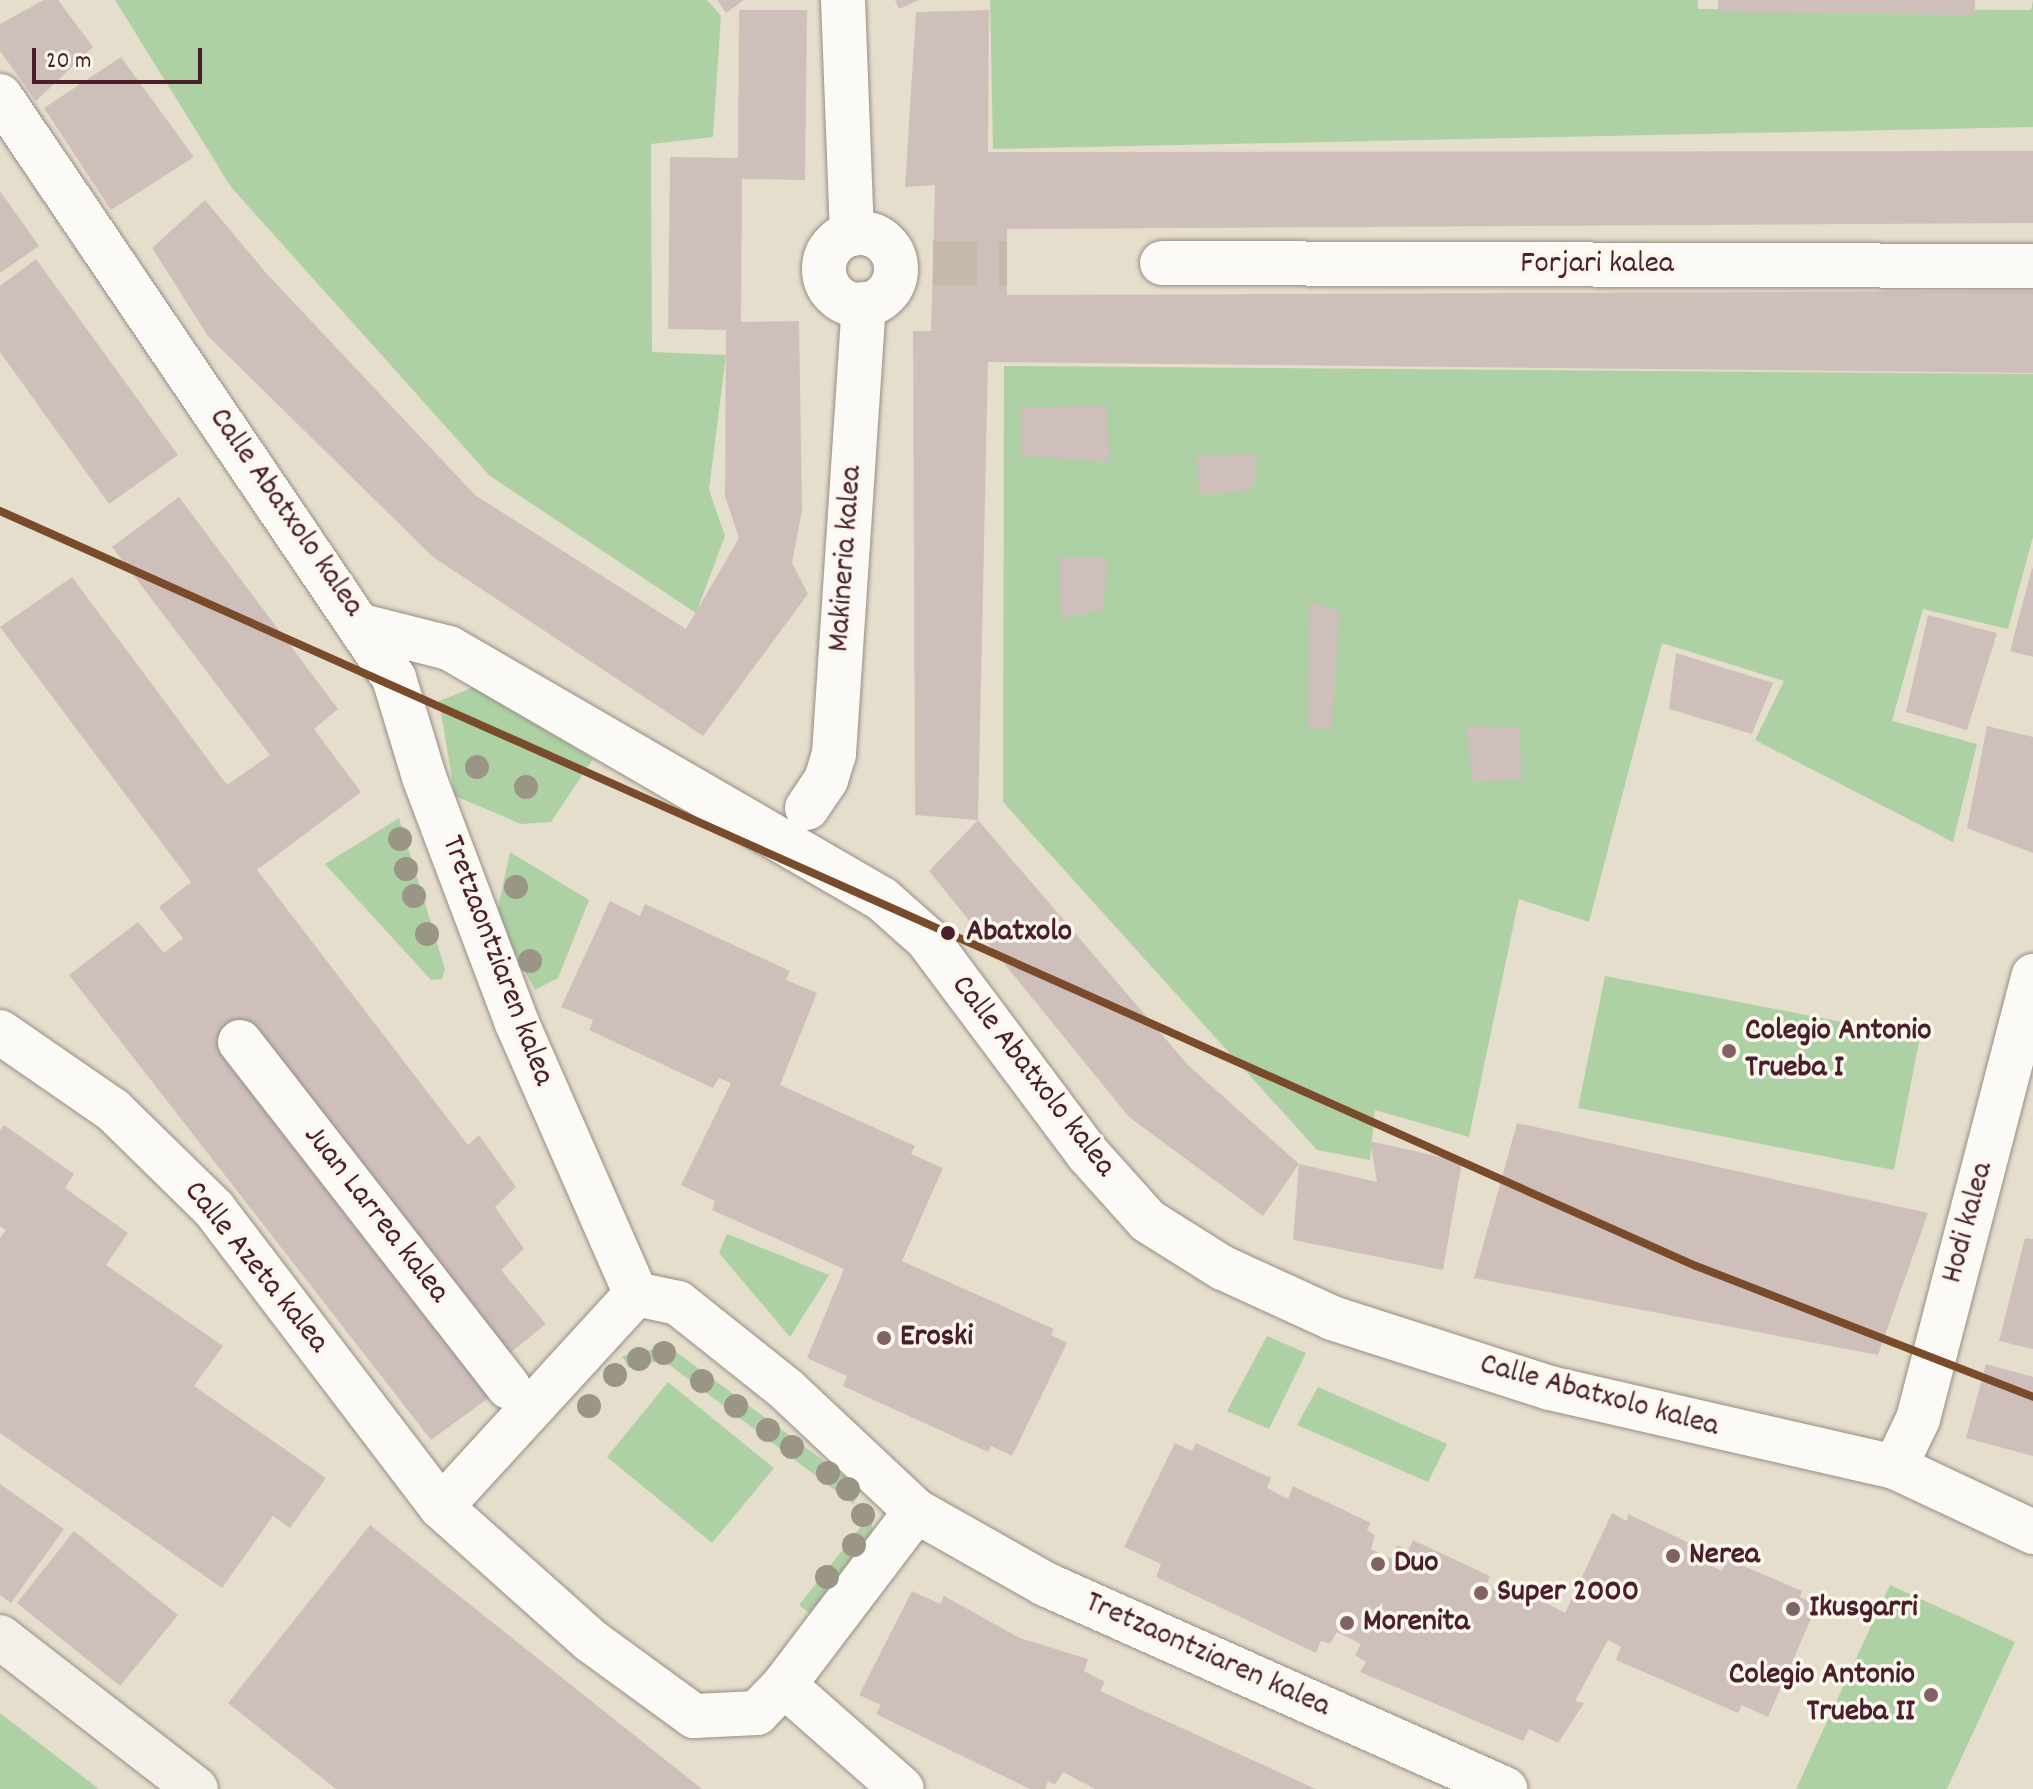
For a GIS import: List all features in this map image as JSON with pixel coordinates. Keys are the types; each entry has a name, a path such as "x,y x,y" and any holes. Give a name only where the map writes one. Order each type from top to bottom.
{"street":[{"path":"843,0 852,234"},
{"name":"Calle Abatxolo kalea","path":"0,96 362,626 449,648 882,899 927,939 1087,1153 1148,1221 1223,1268 1332,1318 1550,1388 1895,1467 2033,1532"},
{"path":"852,234 884,242 914,263 885,294 864,304 852,304 832,292 824,269 831,247 852,234"},
{"name":"Forjari kalea","path":"1162,263 2033,266"},
{"name":"Makineria kalea","path":"807,808 826,780 834,754 864,304"},
{"name":"Tretzaontziaren kalea","path":"362,626 394,678 424,777 516,1021 636,1294 678,1303 786,1389 916,1511 1045,1584 1505,1789"},
{"name":"Hodi kalea","path":"1895,1467 1918,1419 2033,976"},
{"name":"Calle Azeta kalea","path":"0,1032 113,1110 214,1209 441,1507 591,1641 694,1716 757,1713 784,1685 916,1511"},
{"name":"Juan Larrea kalea","path":"240,1042 509,1387"},
{"path":"441,1507 636,1294"},
{"path":"0,1637 196,1789"},
{"path":"784,1685 902,1789"}],"green space":[{"path":"115,0 707,0 721,16 713,137 651,144 652,352 726,355 709,490 725,536 696,613 490,476 231,187"},
{"path":"990,0 1698,0 1698,9 2031,10 2033,0 2033,127 993,149"},
{"path":"1004,366 2033,374 2033,537 2008,629 1923,609 1892,721 1977,744 1953,842 1755,740 1784,681 1662,643 1589,922 1519,899 1469,1137 1375,1110 1370,1160 1317,1150 1003,802"},
{"path":"474,687 593,759 551,822 521,824 455,796 439,701"},
{"path":"399,818 445,969 442,979 431,980 325,864"},
{"path":"510,852 589,900 558,978 535,990 496,917"},
{"path":"1605,976 1920,1037 1894,1170 1578,1108"},
{"path":"727,1234 829,1275 790,1337 719,1253"},
{"path":"1267,1336 1306,1353 1269,1429 1227,1411"},
{"path":"668,1346 862,1489 853,1504 663,1360 629,1368 622,1356"},
{"path":"668,1382 774,1468 712,1543 607,1457"},
{"path":"1318,1387 1447,1444 1428,1482 1297,1425"},
{"path":"871,1514 873,1535 809,1613 799,1605"},
{"path":"1890,1585 2015,1642 1947,1789 1796,1789"},
{"path":"0,1713 99,1789 0,1789"}],"building":[{"path":"44,0 58,0 93,47 36,101 0,51 0,24"},
{"path":"717,0 744,0 726,13"},
{"path":"895,0 919,0 899,9"},
{"path":"1718,0 1975,0 1975,15 1718,12"},
{"path":"739,10 807,10 805,180 742,179 741,322 799,321 802,510 792,563 808,594 703,736 433,557 208,336 152,248 205,200 267,274 475,495 686,629 739,538 725,496 726,330 668,329 670,157 738,158"},
{"path":"989,10 988,152 2033,151 2033,223 1007,229 1007,295 2033,291 2033,373 988,362 978,820 915,815 913,331 931,331 935,185 905,187 916,12"},
{"path":"121,57 194,157 111,210 44,108"},
{"path":"0,191 39,246 0,273"},
{"path":"36,259 178,455 109,504 0,352 0,286"},
{"path":"1106,405 1110,462 1022,456 1022,408"},
{"path":"1257,454 1253,490 1199,495 1197,455"},
{"path":"179,497 338,709 314,729 361,792 257,870 468,1145 479,1135 516,1187 495,1207 524,1249 501,1270 546,1324 484,1374 498,1391 431,1440 69,975 138,922 164,953 183,938 159,907 191,882 0,627 72,577 227,785 270,755 112,547"},
{"path":"1059,557 1108,557 1103,610 1061,618"},
{"path":"2033,569 2033,657 2010,651"},
{"path":"1310,602 1340,611 1331,729 1308,728"},
{"path":"1928,615 1997,633 1967,730 1906,712"},
{"path":"1676,653 1773,683 1752,734 1669,709"},
{"path":"1466,726 1519,727 1522,779 1472,782"},
{"path":"1987,726 2033,737 2033,853 1967,828"},
{"path":"978,820 1188,1065 1299,1164 1263,1216 1129,1117 929,871"},
{"path":"610,901 640,916 645,904 790,971 786,980 817,993 780,1085 915,1146 911,1154 943,1168 902,1261 1054,1329 1051,1335 1067,1343 1012,1456 991,1446 988,1452 843,1386 847,1376 807,1358 844,1269 712,1210 715,1201 681,1185 731,1083 719,1078 713,1088 589,1030 593,1020 561,1007"},
{"path":"1517,1123 1928,1213 1878,1355 1474,1278"},
{"path":"4,1125 74,1174 65,1188 128,1233 106,1265 223,1346 194,1386 326,1478 290,1528 273,1516 222,1588 0,1433 0,1238 6,1230 0,1226 0,1131"},
{"path":"1370,1141 1462,1162 1443,1270 1293,1240 1299,1164 1377,1182"},
{"path":"2025,1238 2033,1239 2033,1349 1999,1341"},
{"path":"1986,1364 2033,1377 2033,1456 1966,1438"},
{"path":"1175,1443 1192,1451 1196,1443 1271,1478 1267,1488 1288,1499 1293,1486 1371,1523 1367,1530 1375,1535 1371,1549 1392,1559 1397,1545 1408,1551 1413,1540 1490,1576 1486,1586 1507,1595 1511,1584 1565,1613 1612,1513 1627,1521 1628,1514 1704,1550 1700,1560 1722,1571 1727,1559 1802,1591 1800,1597 1817,1605 1768,1717 1742,1705 1738,1713 1616,1660 1621,1647 1608,1640 1575,1701 1584,1703 1558,1743 1529,1729 1523,1741 1360,1672 1366,1662 1355,1655 1361,1644 1337,1632 1330,1644 1321,1641 1316,1653 1156,1577 1161,1564 1124,1547"},
{"path":"0,1484 64,1529 11,1603 0,1595"},
{"path":"370,1525 702,1789 336,1789 228,1703"},
{"path":"74,1531 178,1615 120,1686 17,1603"},
{"path":"912,1591 940,1604 944,1596 1020,1638 1088,1659 1084,1671 1105,1682 1100,1691 1316,1789 1095,1789 1063,1772 1055,1785 1048,1781 1045,1789 1030,1789 876,1714 881,1705 859,1695"}],"tunnel":[{"path":"933,263 1007,263"}],"transit line":[{"path":"0,511 1696,1266 2033,1397"}],"place":[{"name":"Abatxolo","path":"948,933"},
{"name":"Colegio Antonio Trueba I","path":"1729,1051"},
{"name":"Eroski","path":"884,1338"},
{"name":"Nerea","path":"1673,1556"},
{"name":"Duo","path":"1378,1564"},
{"name":"Super 2000","path":"1481,1593"},
{"name":"Ikusgarri","path":"1793,1609"},
{"name":"Morenita","path":"1347,1623"},
{"name":"Colegio Antonio Trueba II","path":"1931,1695"}]}
